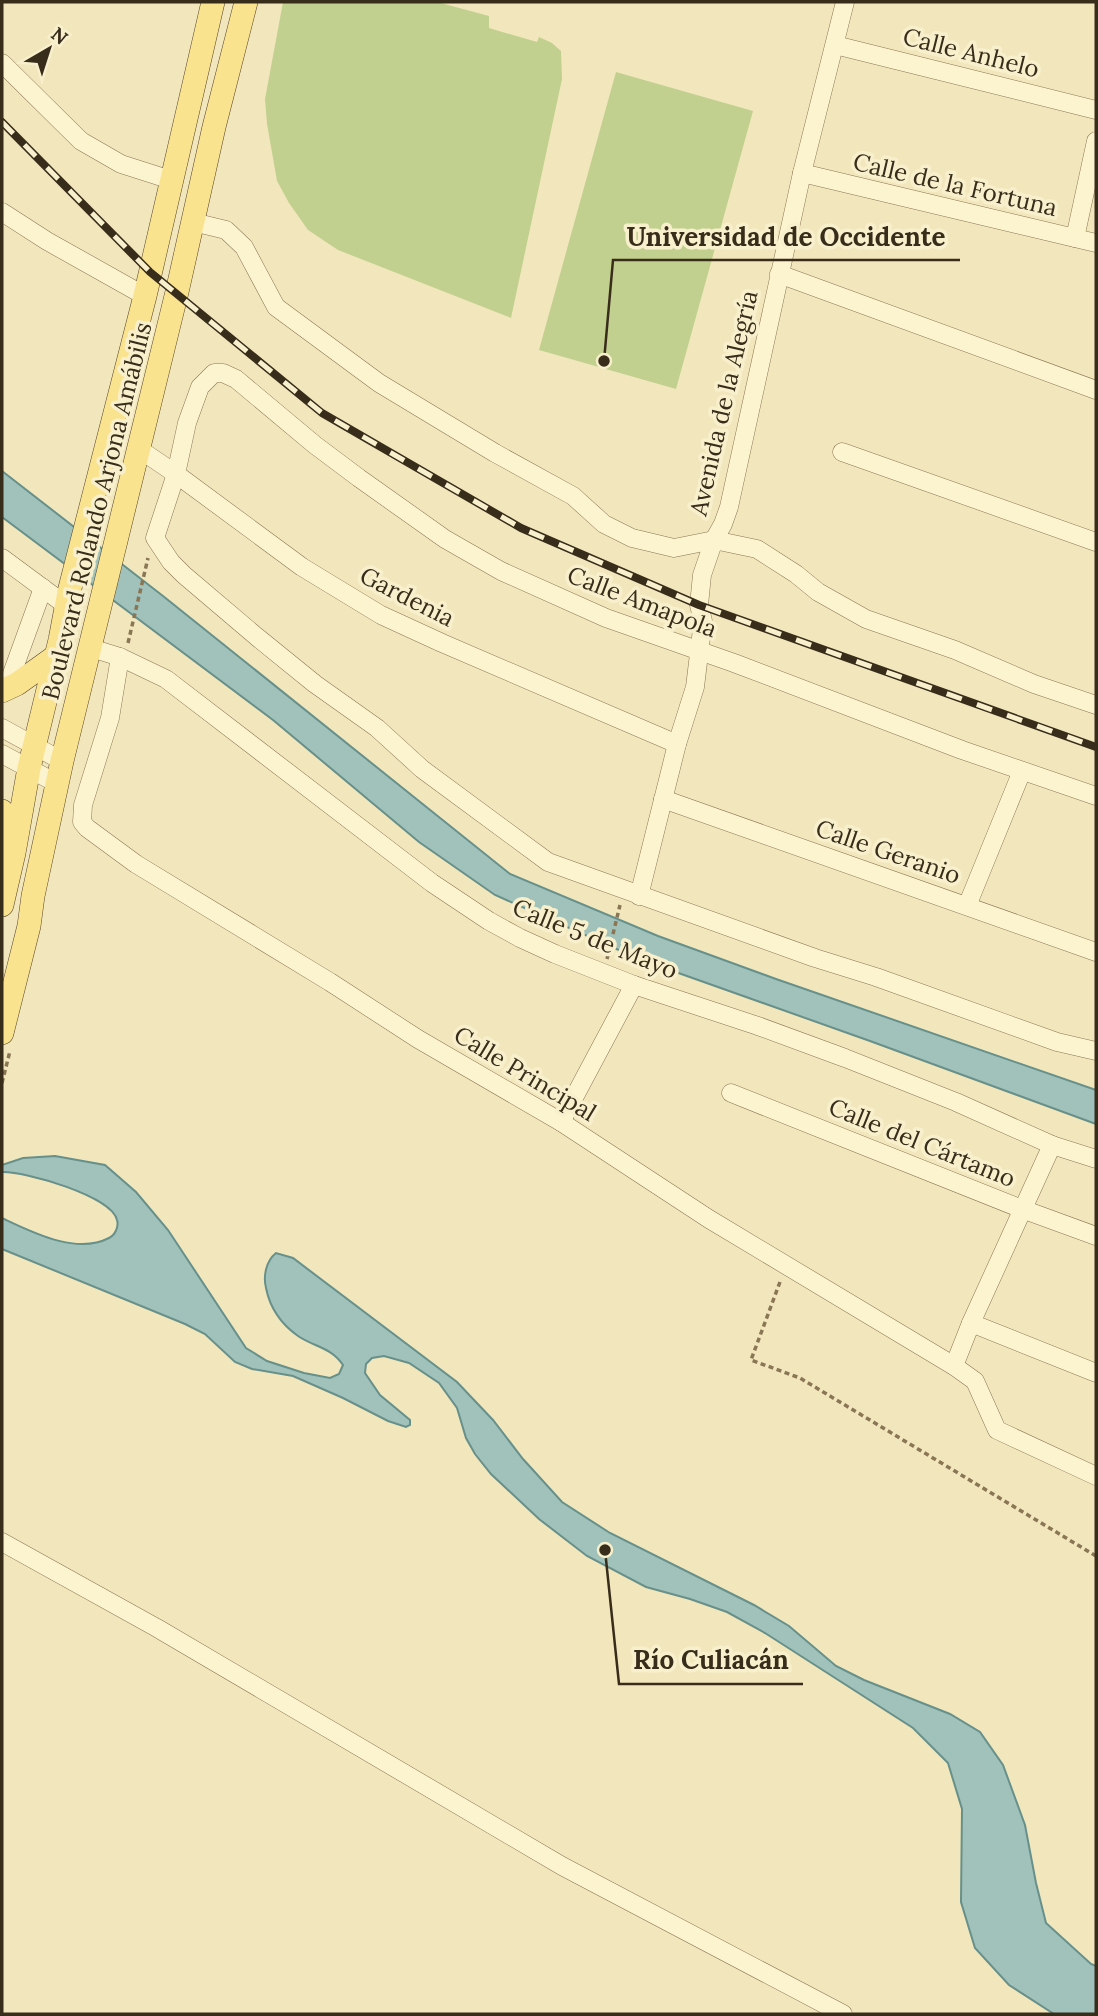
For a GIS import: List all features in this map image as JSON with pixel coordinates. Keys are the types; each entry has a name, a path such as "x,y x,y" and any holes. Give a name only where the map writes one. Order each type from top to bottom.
{"main road":[{"name":"Boulevard Rolando Arjona Amábilis","path":"2,905 31,757 145,296 213,2"},
{"name":"Boulevard Rolando Arjona Amábilis","path":"2,1033 29,926 62,761 246,2"},
{"path":"4,691 56,656"},
{"path":"2,811 14,853"}],"street":[{"name":"Avenida de la Alegría","path":"639,895 677,744 695,687 703,621 699,605 702,575 729,507 802,173 845,2"},
{"name":"Calle Anhelo","path":"835,45 1096,110"},
{"path":"2,63 81,141 121,164 171,180"},
{"path":"1074,238 1096,141"},
{"name":"Calle de la Fortuna","path":"802,173 1096,243"},
{"path":"2,212 47,241 145,296"},
{"path":"193,222 226,230 244,247 276,307 369,375 495,453 573,496 604,524 632,538 674,548 714,540 757,549 818,592 866,619 955,650 1034,684 1096,705"},
{"path":"779,274 1096,390"},
{"name":"Calle Amapola","path":"176,474 187,424 200,387 214,373 223,373 236,379 315,445 444,539 500,571 606,618 781,680 961,750 1096,796"},
{"name":"Gardenia","path":"139,449 302,568 381,615 677,744"},
{"path":"842,452 1096,542"},
{"path":"176,474 155,538 171,562 207,596 315,684 377,728 422,769 548,862 1057,1042 1096,1051"},
{"path":"2,558 43,588 68,599"},
{"path":"4,691 43,588"},
{"name":"Calle 5 de Mayo","path":"91,648 124,650 166,679 432,883 520,938 634,985 845,1058 956,1102 1052,1145 1096,1158"},
{"name":"Calle Principal","path":"124,650 110,718 82,815 82,822 87,828 136,864 418,1039 561,1122 709,1219 954,1366 975,1381 997,1430 1096,1476"},
{"path":"2,729 58,784"},
{"path":"2,754 62,761"},
{"path":"967,906 1022,771"},
{"name":"Calle Geranio","path":"663,799 1096,952"},
{"path":"561,1122 634,985"},
{"name":"Calle del Cártamo","path":"730,1093 1096,1236"},
{"path":"954,1366 1052,1145"},
{"path":"971,1323 1096,1373"},
{"path":"2,1542 157,1628 562,1866 843,2014"}],"path":[{"path":"124,650 150,551"},
{"path":"608,956 621,901"},
{"path":"786,1266 751,1360 800,1378 1096,1556"}],"green space":[{"path":"283,2 437,2 489,16 489,28 537,42 539,37 561,51 562,79 511,318 338,250 308,230 277,181 267,124 265,99"},
{"path":"616,72 753,111 676,389 539,350"}],"water":[{"path":"2,471 163,596 510,874 658,936 1096,1090 1096,1124 639,959 495,895 419,842 273,720 2,517"},
{"path":"55,1156 105,1165 136,1192 168,1230 246,1348 267,1361 304,1373 330,1378 339,1374 343,1365 338,1359 292,1331 281,1321 270,1302 265,1279 270,1260 276,1253 293,1258 457,1382 562,1502 610,1533 754,1605 789,1626 836,1666 950,1714 980,1732 1003,1765 1025,1825 1046,1923 1096,1966 1096,2014 1054,2014 1009,1985 975,1948 961,1902 962,1809 948,1763 913,1728 765,1633 727,1612 646,1587 587,1556 539,1519 491,1474 475,1454 466,1438 457,1408 439,1383 409,1363 384,1356 372,1358 366,1364 365,1373 380,1395 410,1420 410,1425 406,1427 293,1376 252,1369 235,1362 205,1334 185,1324 2,1249 2,1218 40,1235 69,1243 96,1243 115,1233 117,1220 112,1211 100,1202 47,1180 2,1172 2,1165 23,1158"}],"railway":[{"path":"2,122 150,272 322,413 521,528 699,605 1096,747"}],"place":[{"name":"Universidad de Occidente","path":"604,361"},
{"name":"Río Culiacán","path":"605,1550"}]}
